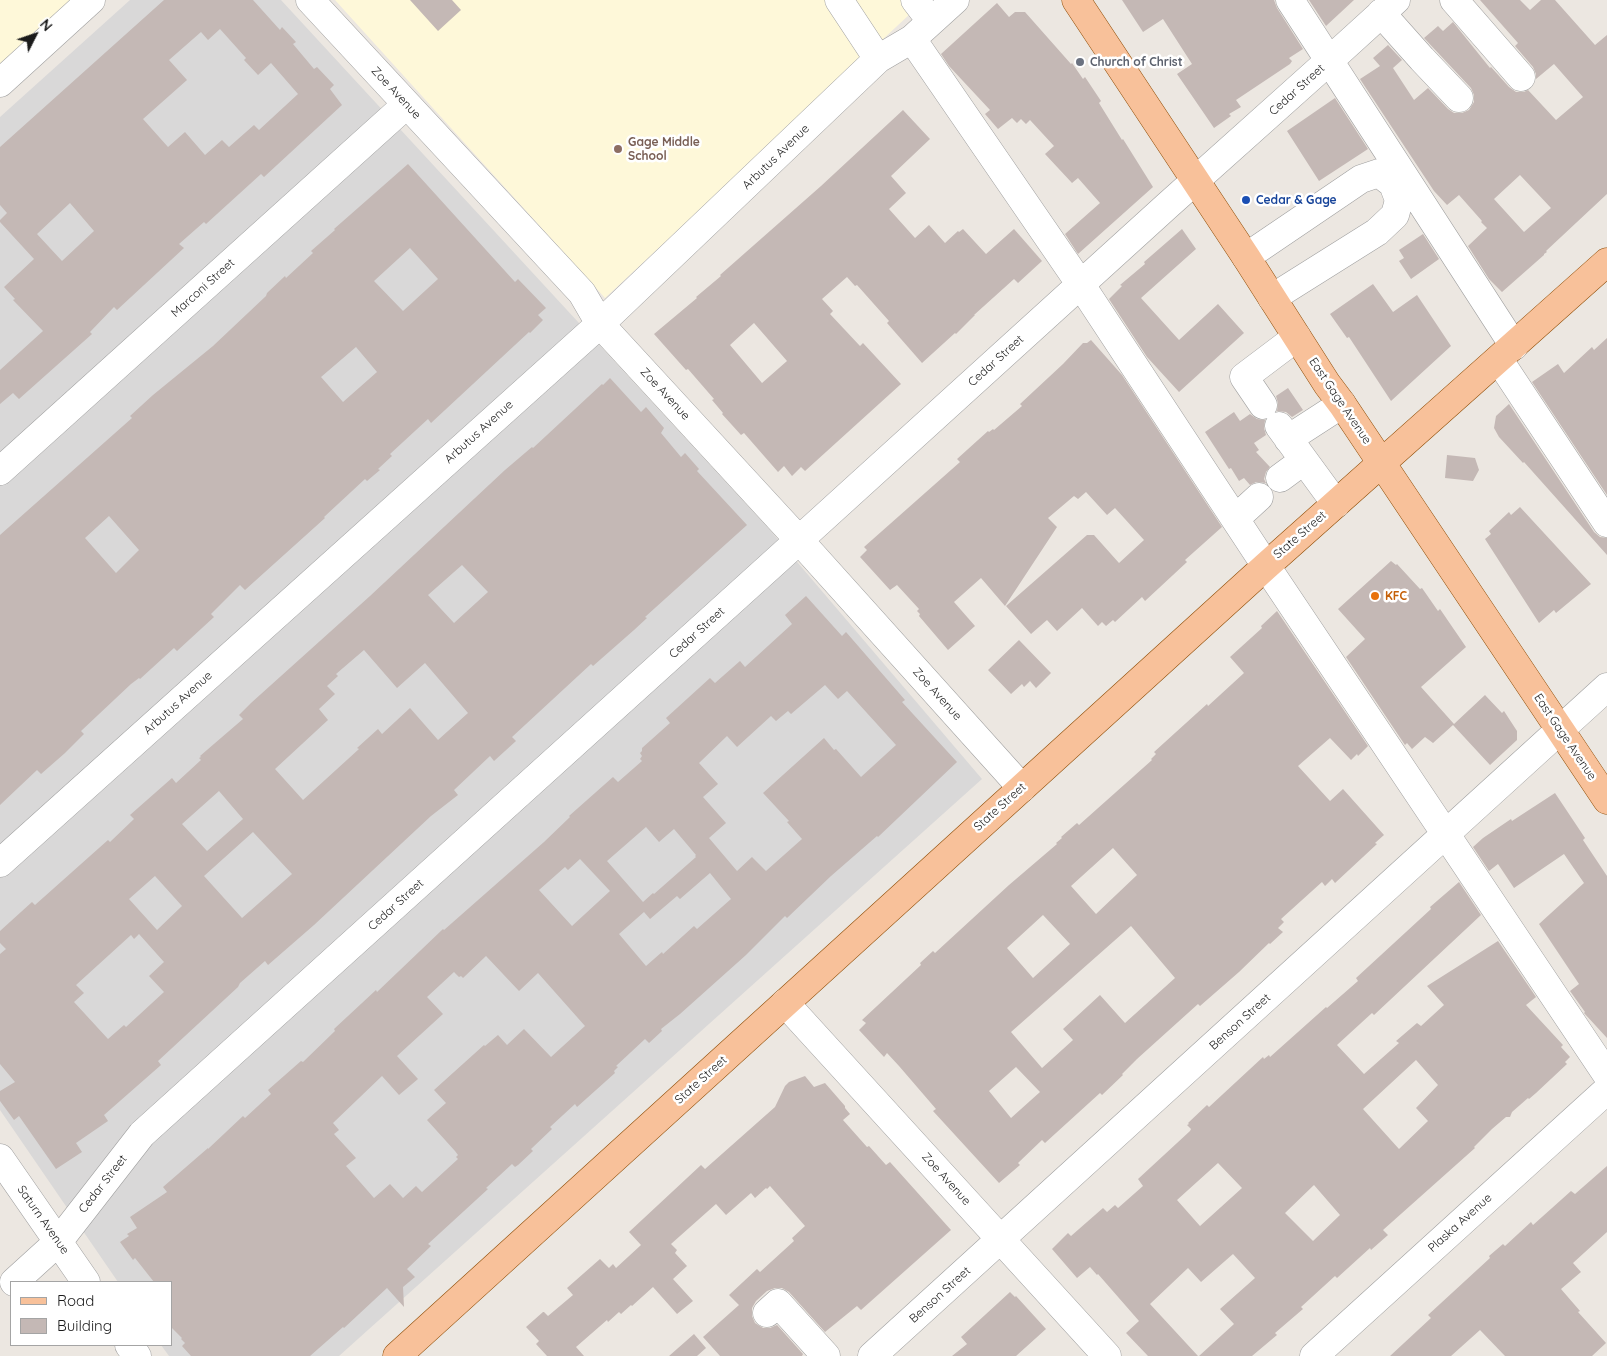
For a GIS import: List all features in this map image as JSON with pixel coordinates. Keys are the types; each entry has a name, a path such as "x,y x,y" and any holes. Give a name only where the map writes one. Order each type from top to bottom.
{"main road":[{"name":"East Gage Avenue","path":"1076,0 1196,180 1327,384 1382,463 1607,800"},
{"name":"State Street","path":"397,1356 1266,566 1607,262"}],"street":[{"path":"0,83 91,0"},
{"name":"Zoe Avenue","path":"310,0 582,293 600,324 799,540 1022,788"},
{"path":"838,0 878,59"},
{"path":"915,0 922,30 923,54 1080,284 1266,566 1607,1075"},
{"name":"Arbutus Avenue","path":"0,863 600,324 878,59 922,30 955,0"},
{"path":"1290,0 1330,60 1607,523"},
{"path":"1454,0 1521,77"},
{"path":"1388,7 1422,59 1460,98"},
{"name":"Cedar Street","path":"16,1281 58,1242 142,1134 1388,7"},
{"name":"Marconi Street","path":"0,471 406,105"},
{"path":"1246,257 1361,179 1379,173 1393,184 1399,200 1395,215 1377,232 1272,298"},
{"path":"1263,405 1244,378 1297,337"},
{"path":"1280,478 1290,442 1342,404"},
{"path":"1290,442 1336,504"},
{"path":"1235,519 1259,497"},
{"name":"Benson Street","path":"872,1356 1002,1240 1607,687"},
{"name":"Zoe Avenue","path":"785,1003 1107,1356"},
{"name":"Plaska Avenue","path":"1314,1356 1607,1090"},
{"name":"Saturn Avenue","path":"0,1158 85,1281"},
{"name":"Cedar Street","path":"0,1295 10,1287"},
{"path":"767,1313 778,1303 826,1356"}],"shaded area":[{"path":"0,0 71,0 0,64"},
{"path":"130,0 281,0 769,529 982,779 339,1356 169,1356 162,1346 172,1346 172,1281 117,1281 0,1110 0,117"},
{"name":"Gage Middle School","path":"335,0 925,0 605,298"}],"building":[{"path":"164,0 253,0 280,30 282,27 296,42 293,44 314,69 317,67 334,85 330,89 342,105 264,177 261,174 206,224 204,222 179,244 184,248 117,310 114,307 90,332 92,334 19,399 13,393 0,404 0,370 43,331 13,300 15,299 4,287 34,259 0,222 7,213 0,205 0,147","holes":["220,29 246,58 244,60 258,75 271,63 298,94 259,130 254,125 229,147 222,140 205,155 185,132 168,147 143,119 187,80 169,60 201,32 208,40","70,203 94,231 62,261 37,234"]},
{"path":"410,0 452,0 461,10 438,31"},
{"path":"1122,0 1274,0 1303,49 1289,58 1292,61 1290,64 1236,100 1241,107 1229,114 1231,116 1214,128 1177,74 1192,64 1163,19 1143,32"},
{"path":"1309,0 1354,0 1326,26"},
{"path":"1480,0 1520,0 1530,10 1541,0 1555,0 1595,45 1607,35 1607,194 1544,255 1502,292 1489,279 1468,246 1487,228 1459,195 1447,205 1434,191 1360,79 1380,66 1373,58 1388,45 1402,60 1393,68 1414,100 1428,88 1454,113 1462,113 1469,110 1474,102 1471,88 1424,38 1438,26 1443,31 1453,22 1490,68 1509,87 1516,92 1528,90 1556,120 1583,97 1554,64 1536,79 1533,67 1515,46 1518,43","holes":["1520,175 1551,208 1524,232 1494,199"]},
{"path":"997,3 1009,17 1015,12 1025,12 1072,63 1083,79 1085,77 1101,101 1099,103 1153,187 1078,254 1065,234 1100,203 1078,178 1072,183 1045,154 1054,146 1030,120 1026,124 1021,119 1017,123 1012,118 998,129 985,114 990,110 949,66 941,54"},
{"path":"1335,98 1368,149 1319,181 1287,131"},
{"path":"903,110 930,139 891,176 906,193 889,209 915,238 929,225 945,243 963,229 986,254 1014,229 1042,261 1018,283 1014,279 956,334 922,363 887,323 889,321 857,285 855,286 847,277 822,299 833,311 830,314 860,346 863,343 901,384 805,471 801,467 792,476 784,466 778,472 744,433 741,435 722,414 712,400 714,399 654,334 697,298 720,275 821,186","holes":["754,323 787,361 762,383 730,345"]},
{"path":"408,164 515,282 518,279 546,308 538,315 543,320 431,423 428,419 390,454 392,456 378,469 380,470 367,481 365,479 245,590 240,585 211,614 214,617 177,651 174,648 140,679 131,684 81,731 84,734 65,753 41,774 37,770 0,805 0,535 132,418 130,416 153,395 213,346 285,276 286,278 313,253 311,251","holes":["410,248 438,279 403,311 374,281","356,347 377,372 343,402 321,377","109,516 139,550 116,573 85,538"]},
{"path":"1182,229 1196,249 1141,298 1179,340 1218,304 1244,333 1179,392 1147,357 1109,299 1122,286 1120,285"},
{"path":"1423,234 1439,259 1411,279 1399,261 1404,258 1399,250"},
{"path":"1373,284 1393,312 1417,295 1451,346 1391,401 1349,337 1347,338 1330,314"},
{"path":"1607,338 1607,495 1532,382 1558,364 1564,373 1592,347 1594,350"},
{"path":"1091,340 1122,375 1222,527 1185,560 1187,562 1145,601 1142,597 1115,622 1113,620 1106,626 1102,622 1098,626 1082,608 1057,631 1047,620 1031,634 1006,606 1087,535 1094,535 1119,563 1144,540 1115,508 1107,515 1086,492 1078,499 1074,496 1048,518 1057,527 1005,606 981,578 954,602 975,626 948,650 919,616 920,614 917,611 919,609 897,585 890,590 860,557 867,550 864,547 960,462 957,459 988,431 994,430 1022,406 1020,404 1083,343"},
{"path":"610,378 641,412 646,407 664,428 661,433 681,457 685,453 699,469 697,471 747,525 645,617 647,618 634,630 593,666 591,664 512,737 516,741 494,761 490,756 454,790 458,795 431,816 314,925 268,965 265,961 240,983 238,987 158,1061 161,1065 104,1115 108,1121 76,1143 82,1152 56,1169 19,1116 14,1120 0,1101 0,1091 15,1082 0,1064 0,954 6,949 0,943 0,931 32,902 35,905 108,840 110,842 134,819 130,815 172,778 176,783 201,760 200,756 243,719 239,715 251,703 370,596 505,470 533,448","holes":["462,565 488,592 454,623 428,595","364,650 397,688 425,663 468,713 438,740 410,708 382,734 378,729 303,800 275,769 328,720 319,709 335,694 327,686 338,676 336,674","219,791 243,819 207,851 182,824","253,832 292,874 242,918 204,876","155,876 182,906 157,930 129,899","139,934 164,962 149,976 164,992 126,1027 124,1025 108,1039 74,1002 84,993 76,985 131,935 134,939"]},
{"path":"1288,388 1303,410 1292,417 1286,412 1277,411 1278,403 1276,396"},
{"path":"1509,404 1594,532 1600,537 1607,538 1607,555 1524,462 1499,437 1494,428 1496,416"},
{"path":"1234,412 1240,421 1250,414 1257,419 1265,420 1264,428 1266,435 1254,443 1259,450 1256,452 1270,467 1264,479 1266,483 1256,482 1250,485 1244,478 1239,481 1205,432"},
{"path":"1447,455 1475,458 1479,470 1473,481 1445,478"},
{"path":"1520,507 1591,584 1556,613 1554,610 1539,623 1485,539 1491,534 1489,531 1509,512 1511,515"},
{"path":"1391,561 1397,564 1420,589 1422,588 1438,611 1440,609 1466,647 1421,687 1454,724 1485,695 1502,713 1504,711 1517,731 1517,740 1490,765 1453,725 1433,743 1425,737 1412,749 1407,743 1405,745 1346,657 1365,639 1338,609"},
{"path":"806,596 842,636 846,632 905,700 902,702 957,762 878,837 831,876 787,918 785,916 746,955 661,1029 662,1031 649,1043 645,1039 616,1066 618,1067 614,1071 615,1073 577,1107 575,1104 550,1127 552,1129 531,1149 533,1151 515,1167 512,1164 486,1188 488,1189 428,1244 431,1246 407,1269 415,1277 403,1287 404,1307 387,1288 344,1328 310,1356 191,1356 182,1346 185,1343 182,1338 172,1328 172,1281 153,1281 135,1258 133,1260 120,1242 129,1236 127,1234 137,1228 130,1217 167,1192 163,1187 243,1116 245,1118 271,1094 268,1090 301,1061 303,1062 335,1031 334,1029 376,990 377,992 443,929 544,842 569,816 613,777 618,782 642,761 640,753 642,748 670,723 666,718 710,678 715,683 740,661 745,667 792,624 785,615","holes":["825,685 838,699 847,691 896,745 861,777 824,738 763,793 789,821 787,822 802,839 766,871 752,857 737,871 709,838 726,823 703,797 718,784 699,763 727,736 737,747 771,716 776,721 788,711 791,714","646,827 659,842 674,829 696,857 643,902 607,861","580,859 610,891 572,926 539,890 565,867 568,870","710,873 731,899 697,929 694,926 663,954 662,952 646,966 619,934 644,912 650,919 677,896 680,899","486,956 519,991 538,973 585,1026 551,1057 524,1029 507,1045 498,1035 484,1045 434,1090 446,1103 427,1120 455,1151 458,1159 422,1192 416,1186 403,1198 390,1184 374,1198 346,1166 356,1158 334,1134 339,1130 333,1123 382,1076 399,1095 418,1079 397,1056 443,1014 427,997 454,972 463,978"]},
{"path":"1277,611 1368,746 1351,760 1330,738 1298,766 1330,801 1343,789 1384,835 1375,843 1377,844 1335,883 1332,879 1325,886 1322,882 1281,919 1284,922 1278,928 1283,932 1200,1006 1198,1004 1137,1059 1102,1095 1100,1093 1045,1143 1042,1140 1018,1163 1020,1165 999,1183 933,1111 936,1109 899,1066 887,1053 884,1057 859,1030 866,1023 862,1020 921,965 920,963 933,951 935,953 1057,844 1061,837 1077,823 1079,825 1152,760 1156,754 1154,752 1244,673 1230,657 1262,628 1261,626","holes":["1113,848 1137,875 1096,914 1071,886","1043,915 1070,944 1033,978 1007,948","1131,926 1175,978 1125,1023 1100,995 1063,1029 1073,1040 1042,1068 1011,1032","1016,1067 1040,1092 1011,1118 989,1091"]},
{"path":"1019,640 1051,673 1036,688 1030,681 1024,687 1022,684 1011,694 988,670"},
{"path":"1555,793 1585,838 1583,840 1607,876 1607,1038 1584,1013 1570,991 1579,984 1539,924 1584,883 1564,854 1514,888 1498,864 1489,871 1473,847 1511,819 1512,821"},
{"path":"1459,882 1481,915 1374,1015 1372,1013 1337,1045 1364,1074 1399,1043 1396,1041 1417,1023 1421,1026 1444,1005 1427,986 1498,941 1536,997 1526,1005 1563,1045 1561,1047 1570,1057 1565,1062 1567,1064 1512,1112 1510,1117 1506,1117 1492,1129 1475,1148 1383,1230 1388,1235 1371,1250 1370,1248 1337,1278 1335,1276 1301,1307 1303,1309 1275,1333 1277,1335 1252,1356 1199,1356 1234,1324 1220,1309 1255,1278 1233,1254 1201,1282 1188,1268 1150,1304 1198,1356 1148,1356 1126,1333 1139,1321 1098,1274 1090,1267 1077,1278 1052,1249 1068,1233 1071,1236 1103,1208 1107,1212 1115,1205 1118,1208 1143,1186 1138,1179 1190,1131 1188,1123 1207,1105 1209,1107 1263,1057 1264,1059 1269,1055 1270,1057 1358,981 1356,978 1431,909 1430,907","holes":["1416,1060 1438,1085 1416,1108 1428,1121 1399,1149 1363,1109","1218,1163 1242,1188 1200,1226 1177,1200","1314,1185 1340,1215 1313,1241 1285,1213"]},
{"path":"805,1076 814,1087 825,1083 850,1114 843,1120 886,1165 890,1162 951,1230 861,1310 857,1306 825,1332 789,1292 782,1288 767,1291 756,1301 752,1308 752,1316 755,1323 763,1328 777,1325 803,1354 802,1356 720,1356 703,1337 739,1305 729,1295 757,1269 760,1272 794,1241 792,1238 805,1226 770,1186 755,1198 751,1193 726,1215 716,1204 671,1244 677,1250 675,1253 687,1266 673,1279 693,1301 677,1314 653,1287 621,1314 619,1312 608,1322 607,1320 576,1347 584,1356 547,1356 536,1344 539,1341 526,1327 543,1312 548,1316 573,1295 567,1288 600,1259 609,1268 613,1264 616,1268 641,1245 629,1232 701,1165 705,1169 775,1107 785,1086 789,1082"},
{"path":"1607,1166 1607,1232 1573,1263 1581,1272 1561,1289 1580,1311 1578,1312 1606,1343 1592,1356 1505,1356 1480,1330 1451,1356 1390,1356 1431,1318 1428,1315 1490,1258 1489,1256 1503,1244 1505,1246 1531,1222 1533,1225 1571,1191 1575,1194"},
{"path":"1010,1292 1016,1296 1046,1329 1016,1356 952,1356 967,1344 961,1337"},
{"path":"694,1334 706,1348 697,1356 669,1356"}],"place":[{"name":"Church of Christ","path":"1080,62"},
{"name":"Gage Middle School","path":"618,149"},
{"name":"Cedar & Gage","path":"1246,200"},
{"name":"KFC","path":"1375,596"}]}
